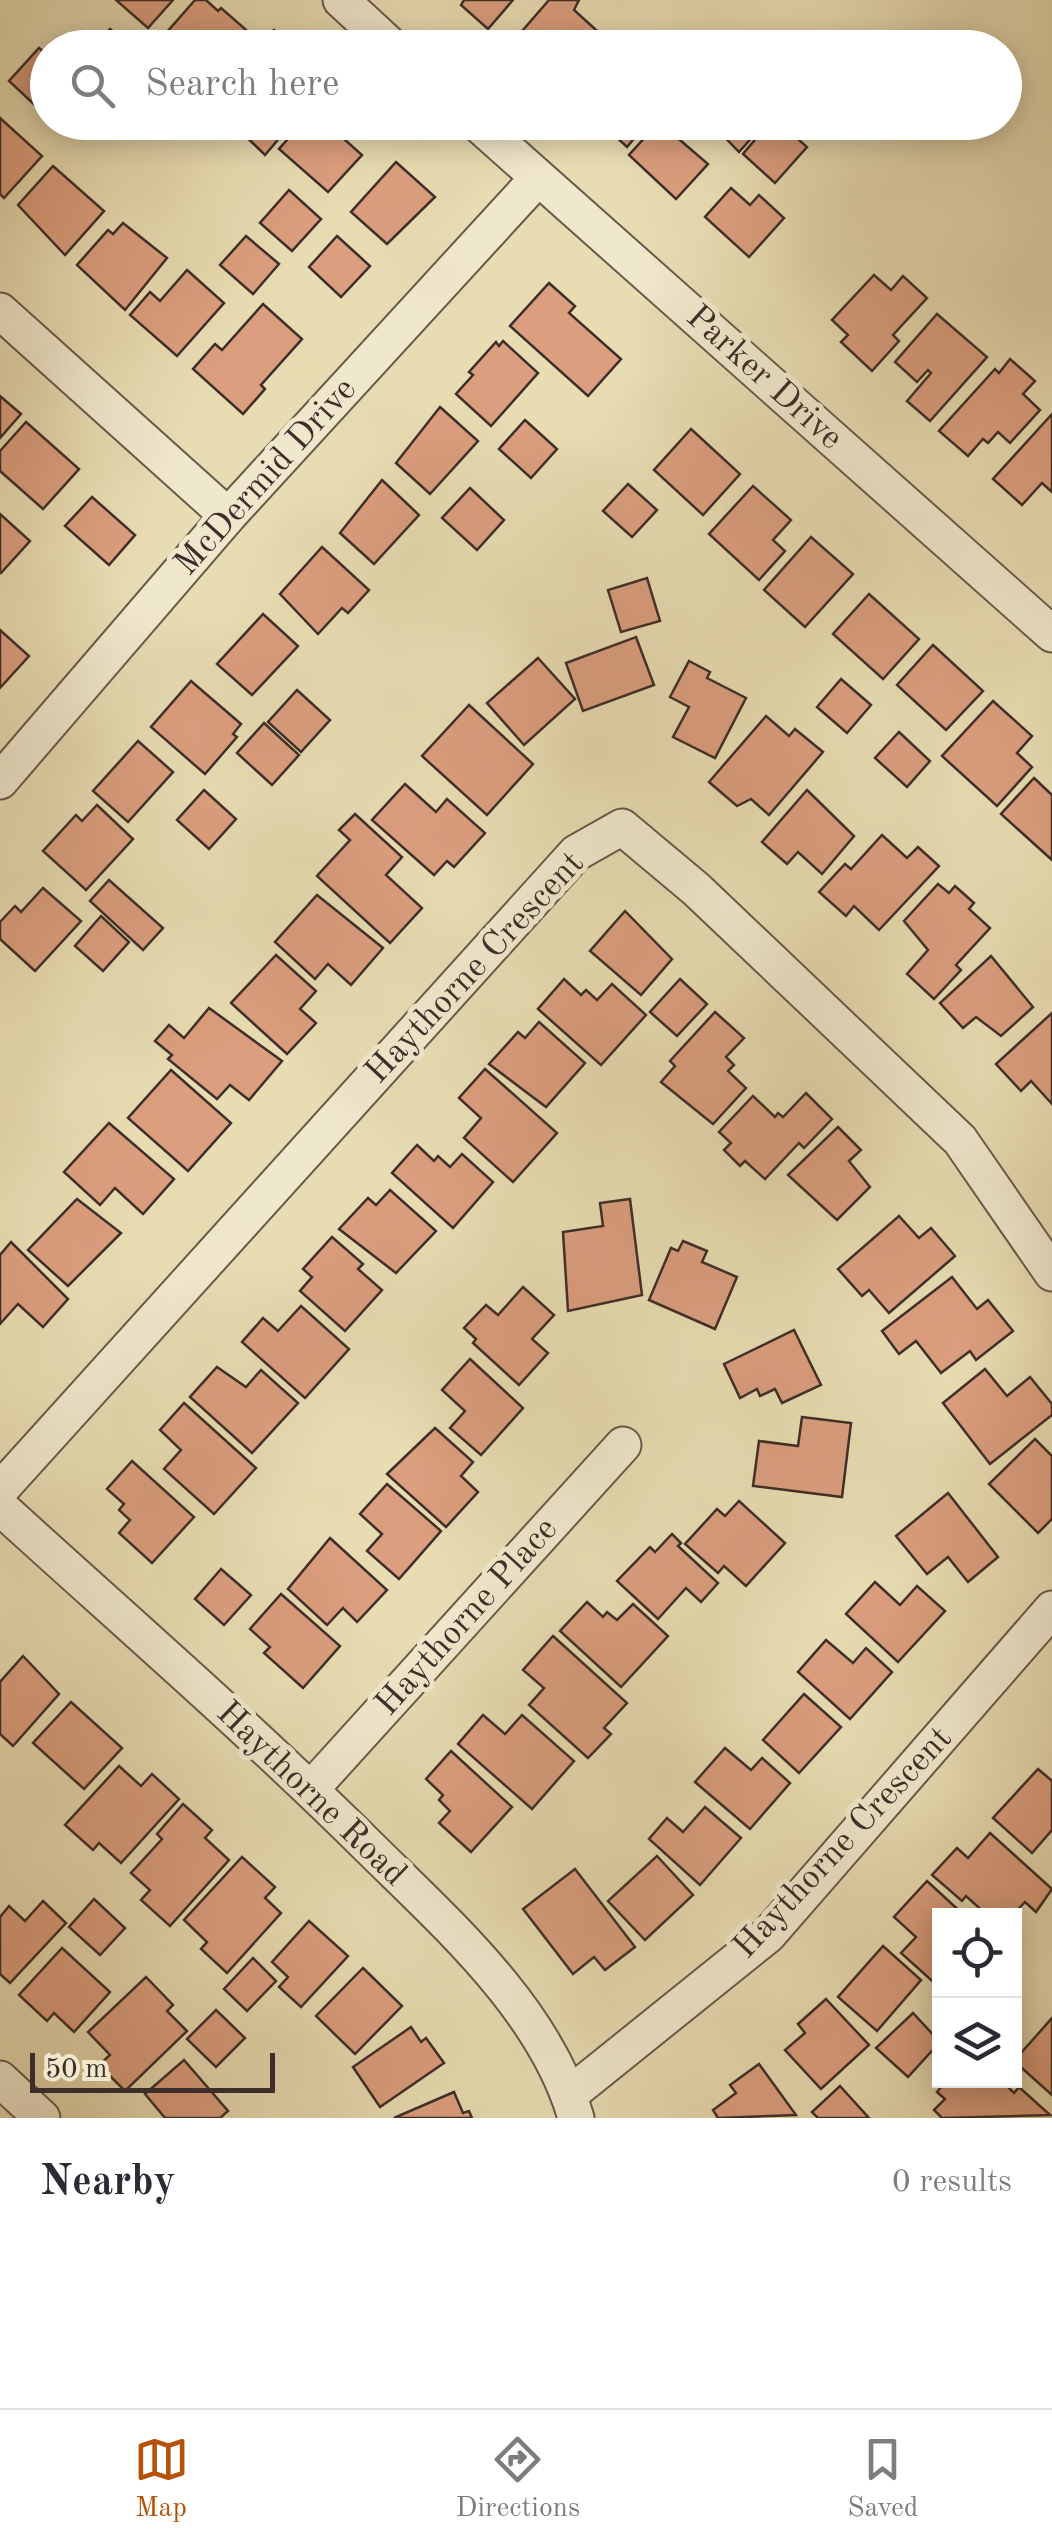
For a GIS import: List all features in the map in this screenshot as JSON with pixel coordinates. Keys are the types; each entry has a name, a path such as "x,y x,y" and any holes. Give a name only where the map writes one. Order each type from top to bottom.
{"street":[{"path":"341,0 374,30"},
{"name":"Parker Drive","path":"496,140 1052,634"},
{"name":"McDermid Drive","path":"0,781 228,516 538,178"},
{"path":"0,311 228,516"},
{"name":"Haythorne Crescent","path":"0,1490 576,852 622,828 696,889 960,1140 1052,1273"},
{"name":"Haythorne Place","path":"310,1789 624,1445"},
{"name":"Haythorne Road","path":"0,1507 310,1789 438,1914 525,2017 573,2107"},
{"name":"Haythorne Crescent","path":"573,2107 768,1935 1052,1609"},
{"path":"0,2079 42,2118"}],"building":[{"path":"116,0 173,0 148,28"},
{"path":"195,0 206,0 246,30 169,30"},
{"path":"464,0 513,0 488,29 461,5"},
{"path":"549,0 579,0 574,10 596,30 523,30"},
{"path":"30,58 30,101 9,81"},
{"path":"0,118 42,156 4,198 0,194"},
{"path":"250,140 278,140 265,155"},
{"path":"287,140 345,140 362,155 328,192 279,149"},
{"path":"643,140 680,140 708,164 676,199 629,155"},
{"path":"727,140 750,140 739,152"},
{"path":"755,140 799,140 807,147 775,183 743,154"},
{"path":"396,162 435,197 387,244 351,212"},
{"path":"53,166 104,211 65,255 18,205"},
{"path":"731,188 750,205 759,195 784,218 749,257 705,217"},
{"path":"289,190 321,219 292,251 260,223"},
{"path":"123,223 167,258 125,310 77,265 108,230 113,234"},
{"path":"246,236 279,264 253,294 220,265"},
{"path":"337,236 370,266 341,297 309,267"},
{"path":"187,270 224,303 177,356 130,315 150,292 160,301"},
{"path":"874,275 891,290 903,276 927,298 893,335 899,341 872,371 841,342 848,335 832,320"},
{"path":"549,283 575,306 569,313 621,359 588,396 510,326"},
{"path":"263,304 302,339 261,385 265,389 243,414 193,369 215,344 222,350"},
{"path":"937,314 987,357 930,421 907,401 931,373 928,370 917,382 895,362"},
{"path":"503,341 538,373 491,426 456,394 473,375 469,372 496,342 499,346"},
{"path":"1010,359 1035,381 1023,394 1040,410 1010,443 998,432 988,443 983,439 968,456 939,431 995,369 999,373"},
{"path":"0,396 21,414 0,438"},
{"path":"440,407 478,441 430,494 396,463"},
{"path":"1052,414 1052,492 1042,483 1022,505 993,479"},
{"path":"525,420 557,449 531,478 499,449"},
{"path":"26,422 79,469 43,509 0,471 0,451"},
{"path":"691,429 740,474 703,515 654,470"},
{"path":"382,480 419,515 374,564 340,533"},
{"path":"628,484 657,510 632,537 603,511"},
{"path":"753,486 791,520 773,540 785,551 759,580 709,534"},
{"path":"470,488 504,520 477,550 442,518"},
{"path":"92,497 135,535 109,565 65,526"},
{"path":"0,514 30,541 1,573 0,572"},
{"path":"811,537 853,574 805,627 764,590"},
{"path":"322,547 369,590 348,613 342,608 318,634 280,594"},
{"path":"647,578 660,621 621,632 608,590"},
{"path":"869,594 919,639 883,679 833,634"},
{"path":"263,614 298,646 252,695 217,664"},
{"path":"0,630 29,656 0,688"},
{"path":"636,637 654,685 583,711 566,663"},
{"path":"933,645 983,691 946,730 897,685"},
{"path":"538,658 575,699 524,745 487,703"},
{"path":"689,661 710,672 707,678 746,698 715,758 673,737 689,707 670,697"},
{"path":"841,679 871,705 847,733 817,707"},
{"path":"191,681 241,724 233,734 237,737 205,774 151,727"},
{"path":"297,690 330,720 301,752 268,722"},
{"path":"993,701 1032,736 1017,753 1032,767 997,806 942,756"},
{"path":"469,705 533,764 487,815 422,756"},
{"path":"766,716 789,736 795,729 823,752 769,815 751,799 737,806 709,782"},
{"path":"264,723 299,755 272,785 237,753"},
{"path":"899,732 930,761 907,787 875,758"},
{"path":"138,741 173,772 128,822 93,791"},
{"path":"1034,778 1052,795 1052,860 1001,814"},
{"path":"405,784 436,812 447,799 485,833 454,867 447,861 434,875 372,820"},
{"path":"204,790 236,819 209,849 177,820"},
{"path":"807,790 854,836 822,874 798,852 787,864 762,842"},
{"path":"97,805 133,839 86,890 43,851 76,815 82,821"},
{"path":"355,814 402,857 386,875 422,908 390,943 317,876 350,840 339,830"},
{"path":"882,835 907,858 918,847 939,866 879,930 854,906 846,916 819,892 845,864 851,869"},
{"path":"109,880 163,928 143,950 90,901"},
{"path":"938,884 949,893 955,886 974,903 969,909 990,928 956,965 961,970 934,999 907,974 928,950 904,921"},
{"path":"43,888 81,921 35,971 0,939 0,922 15,906 21,912"},
{"path":"317,895 383,948 351,985 328,964 315,979 275,942"},
{"path":"625,911 672,959 641,995 590,951"},
{"path":"101,916 129,942 103,971 75,946"},
{"path":"276,955 316,991 300,1009 316,1023 287,1054 231,1003"},
{"path":"991,956 1033,1007 1001,1036 976,1017 963,1028 940,1003"},
{"path":"564,979 581,995 586,990 597,1000 612,984 646,1015 601,1065 538,1009"},
{"path":"680,979 707,1004 677,1036 650,1012"},
{"path":"209,1008 282,1061 249,1100 230,1085 217,1099 168,1059 172,1055 155,1041 169,1025 184,1038"},
{"path":"715,1012 744,1038 726,1057 734,1065 728,1071 746,1088 713,1124 661,1082 675,1066 670,1061"},
{"path":"1052,1013 1052,1104 1031,1081 1021,1091 996,1064"},
{"path":"539,1022 585,1063 546,1107 489,1064 518,1032 525,1038"},
{"path":"485,1069 557,1133 513,1182 464,1138 481,1118 459,1098"},
{"path":"171,1070 231,1123 188,1171 128,1118"},
{"path":"806,1093 832,1119 804,1148 799,1143 765,1179 745,1161 740,1166 724,1150 731,1143 719,1132 753,1096 775,1117 778,1113 783,1117"},
{"path":"109,1123 174,1179 143,1214 115,1188 100,1205 64,1172"},
{"path":"838,1127 861,1150 849,1161 870,1187 837,1220 788,1175"},
{"path":"417,1145 434,1161 438,1156 450,1167 462,1154 493,1182 453,1228 392,1173"},
{"path":"390,1190 436,1231 396,1273 339,1229 368,1198 376,1205"},
{"path":"77,1199 121,1233 68,1286 28,1250"},
{"path":"630,1199 642,1295 568,1311 563,1232 603,1226 600,1203"},
{"path":"899,1216 919,1238 931,1228 955,1256 889,1313 869,1290 862,1296 838,1269"},
{"path":"332,1237 363,1264 358,1269 382,1290 345,1331 300,1291 312,1277 303,1269"},
{"path":"683,1241 707,1251 702,1262 737,1277 715,1329 649,1300 671,1248 678,1251"},
{"path":"11,1242 68,1299 43,1327 18,1304 0,1324 0,1255"},
{"path":"952,1277 977,1309 988,1300 1013,1331 976,1360 970,1351 941,1373 916,1341 899,1354 882,1331"},
{"path":"523,1287 554,1315 532,1339 548,1353 519,1385 473,1343 476,1339 464,1328 486,1305 498,1315"},
{"path":"301,1306 349,1349 305,1398 242,1342 263,1318 278,1331"},
{"path":"794,1330 821,1385 782,1403 775,1389 760,1396 757,1389 740,1398 724,1364"},
{"path":"470,1359 523,1408 481,1455 450,1428 465,1411 442,1390"},
{"path":"217,1367 246,1387 261,1370 298,1403 252,1453 190,1397"},
{"path":"985,1369 1007,1396 1030,1377 1052,1404 1052,1415 990,1464 943,1403"},
{"path":"184,1403 256,1468 214,1514 164,1469 181,1450 160,1430"},
{"path":"802,1417 851,1423 842,1497 753,1486 759,1441 798,1446"},
{"path":"435,1428 473,1462 461,1476 478,1492 446,1527 387,1474"},
{"path":"1035,1439 1052,1456 1052,1519 1038,1533 989,1484"},
{"path":"132,1461 194,1517 152,1563 119,1533 130,1520 119,1510 124,1504 107,1489"},
{"path":"387,1484 441,1531 399,1579 367,1551 382,1534 360,1514"},
{"path":"948,1493 998,1557 968,1582 948,1557 927,1574 896,1536"},
{"path":"739,1501 785,1543 746,1586 724,1566 718,1573 685,1544 717,1509 725,1516"},
{"path":"672,1534 681,1543 678,1546 718,1583 701,1602 686,1588 658,1619 617,1581 650,1547 655,1552"},
{"path":"330,1538 387,1590 357,1622 343,1608 327,1625 288,1589"},
{"path":"221,1569 251,1595 224,1625 195,1599"},
{"path":"875,1582 900,1605 917,1586 945,1611 898,1662 846,1614"},
{"path":"281,1594 340,1646 303,1688 264,1653 270,1647 250,1629"},
{"path":"587,1602 603,1617 607,1612 617,1620 633,1604 668,1636 621,1687 560,1631"},
{"path":"553,1636 627,1703 604,1728 611,1734 588,1758 529,1705 544,1688 523,1670"},
{"path":"826,1640 853,1663 866,1648 892,1672 850,1719 798,1672"},
{"path":"23,1656 59,1694 13,1746 0,1734 0,1682"},
{"path":"804,1694 841,1727 799,1773 763,1740"},
{"path":"71,1702 122,1748 84,1789 33,1743"},
{"path":"483,1715 505,1734 522,1715 574,1761 532,1809 458,1744"},
{"path":"725,1748 751,1770 762,1758 790,1783 750,1829 695,1782"},
{"path":"451,1751 512,1807 471,1852 439,1823 450,1811 439,1800 443,1795 426,1779"},
{"path":"119,1766 141,1786 152,1774 179,1799 121,1863 99,1843 93,1850 65,1825"},
{"path":"1038,1769 1052,1781 1052,1830 1032,1853 993,1818"},
{"path":"183,1804 212,1830 205,1838 229,1860 170,1926 141,1900 150,1890 131,1873 162,1839 157,1834"},
{"path":"705,1807 741,1838 700,1885 649,1839 667,1818 683,1832"},
{"path":"990,1833 1052,1889 1036,1912 1025,1902 1019,1908 979,1908 966,1896 962,1901 932,1875 957,1848 968,1858"},
{"path":"657,1856 693,1895 645,1940 608,1901"},
{"path":"242,1857 275,1887 265,1898 281,1913 227,1973 201,1949 207,1942 184,1920"},
{"path":"575,1869 635,1947 605,1970 594,1957 573,1974 523,1909"},
{"path":"927,1881 956,1908 932,1908 932,1981 901,1953 916,1937 894,1917"},
{"path":"94,1899 125,1928 100,1955 69,1927"},
{"path":"43,1901 66,1923 10,1983 0,1974 0,1917 9,1906 25,1921"},
{"path":"309,1921 348,1956 301,2007 279,1987 288,1977 272,1962"},
{"path":"883,1946 921,1980 877,2031 838,1997"},
{"path":"62,1948 110,1992 74,2032 54,2013 47,2021 19,1995"},
{"path":"253,1958 276,1981 247,2011 224,1989"},
{"path":"363,1968 402,2006 355,2054 316,2016"},
{"path":"146,1977 173,2005 167,2011 187,2031 125,2091 99,2065 110,2055 88,2032"},
{"path":"826,1999 869,2045 821,2089 785,2050 805,2033 798,2024"},
{"path":"216,2010 245,2038 216,2067 187,2039"},
{"path":"913,2013 932,2033 932,2051 908,2077 876,2048"},
{"path":"1052,2018 1052,2095 1022,2068 1022,2052"},
{"path":"411,2027 421,2042 426,2038 444,2063 380,2107 353,2067"},
{"path":"184,2060 228,2111 220,2118 165,2118 145,2094"},
{"path":"759,2064 796,2115 718,2118 713,2110 736,2093 730,2085"},
{"path":"840,2086 869,2118 818,2118 812,2112"},
{"path":"940,2088 1009,2088 1014,2093 1020,2088 1050,2115 942,2118 934,2110 945,2099 937,2092"},
{"path":"454,2092 463,2113 469,2111 472,2118 394,2118"}]}
